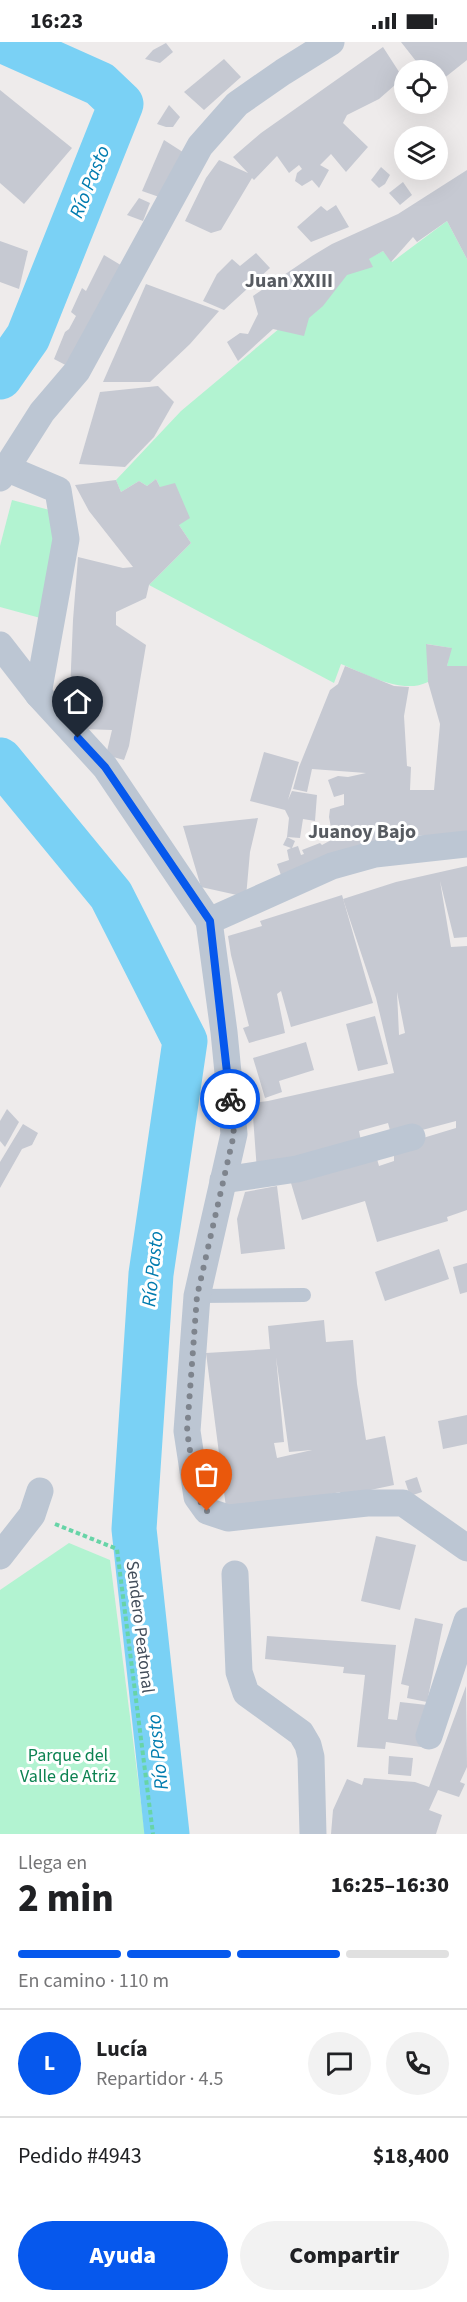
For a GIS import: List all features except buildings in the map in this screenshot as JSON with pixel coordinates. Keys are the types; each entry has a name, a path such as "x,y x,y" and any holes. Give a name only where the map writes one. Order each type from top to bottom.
{"street":[{"path":"38,694 66,539 58,490 3,473 42,412 77,371 200,146 237,104 331,42"},
{"path":"0,645 38,694 105,767 210,921 234,1134 197,1296 187,1431 197,1497 207,1511 228,1518 367,1503 404,1503 467,1548"},
{"path":"210,921 332,866 375,854 467,843"},
{"path":"224,1180 297,1169 412,1137"},
{"path":"0,1556 36,1503"},
{"path":"235,1574 239,1672 246,1693 301,1733 308,1745 311,1757 313,1834"},
{"path":"429,1736 467,1621"}],"lane":[{"path":"197,1296 304,1295"}],"path":[{"name":"Sendero Peatonal","path":"36,1503 117,1549 153,1834"}],"green space":[{"path":"447,221 467,259 467,666 447,666 451,648 427,644 428,682 418,685 396,685 341,664 334,683 149,585 191,543 179,525 156,479 147,486 139,481 121,492 116,480 181,411 354,266 383,251 392,262"},
{"path":"12,500 72,516 44,619 0,607 0,546"},
{"name":"Parque del Valle de Atriz","path":"69,1543 110,1560 145,1834 0,1834 0,1590"}],"waterway":[{"name":"Río Pasto","path":"0,377 28,337 121,104 100,84 6,42"},
{"name":"Río Pasto","path":"0,760 111,895 185,1041 151,1274 134,1529 167,1834"}],"way so far":[{"path":"207,1511 197,1497 187,1431 197,1296 234,1134 230,1099"}],"district":[{"name":"Juan XXIII","path":"289,281"},
{"name":"Juanoy Bajo","path":"362,832"}],"route":[{"path":"78,738 105,767 210,921 230,1099"}]}
